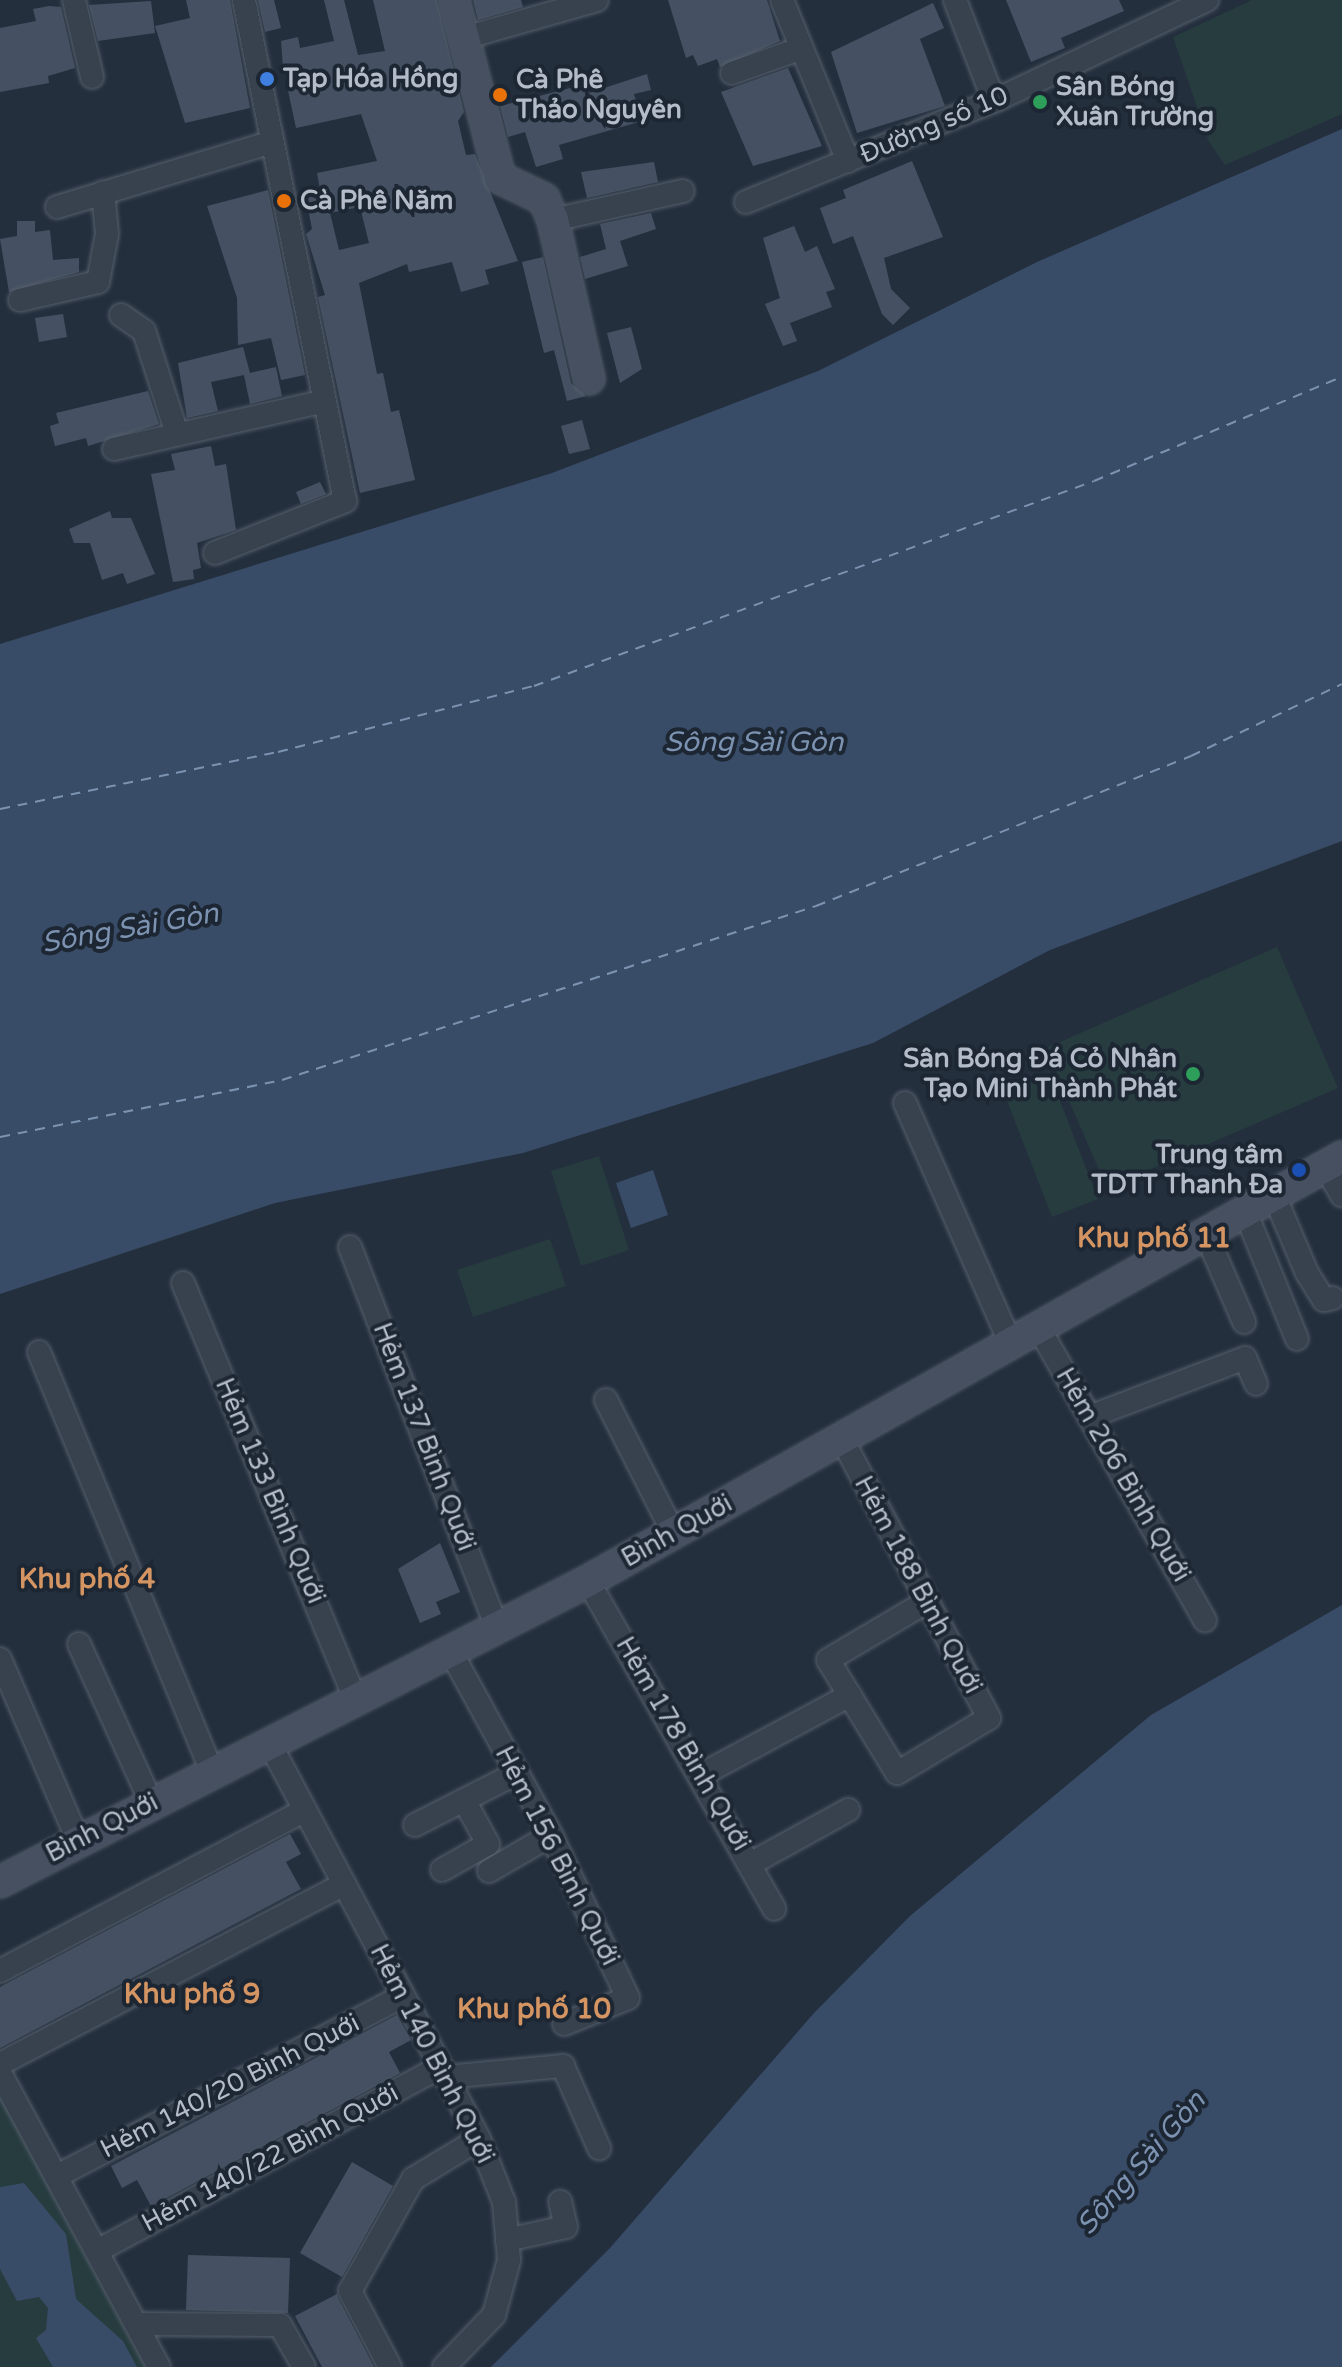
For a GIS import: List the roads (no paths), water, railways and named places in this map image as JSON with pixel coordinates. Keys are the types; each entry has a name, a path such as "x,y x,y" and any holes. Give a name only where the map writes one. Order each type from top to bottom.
{"main road":[{"path":"454,0 500,178 544,199 553,220 589,379"},
{"name":"Bình Quới","path":"0,1882 77,1838 452,1654 588,1581 1012,1347 1334,1162"}],"street":[{"path":"74,0 92,77"},
{"path":"215,553 345,501 244,0"},
{"path":"464,38 597,0"},
{"path":"782,0 848,161"},
{"path":"955,0 994,101"},
{"name":"Đường số 10","path":"746,202 994,101 1207,0"},
{"path":"732,73 802,48"},
{"path":"57,207 272,142"},
{"path":"553,220 683,191"},
{"path":"20,300 98,282 107,234 103,192"},
{"path":"121,315 144,331 177,434"},
{"path":"114,449 325,401"},
{"path":"905,1103 1012,1347"},
{"path":"1334,1162 1342,1196"},
{"path":"1274,1195 1307,1273 1324,1300 1333,1298"},
{"path":"1245,1211 1297,1339"},
{"path":"1206,1234 1244,1322"},
{"name":"Hẻm 137 Bình Quới","path":"350,1247 497,1628"},
{"name":"Hẻm 133 Bình Quới","path":"183,1283 356,1700"},
{"name":"Hẻm 206 Bình Quới","path":"1040,1330 1205,1620"},
{"path":"39,1352 212,1772"},
{"path":"1089,1417 1245,1358 1256,1384"},
{"path":"606,1400 673,1532"},
{"name":"Hẻm 188 Bình Quới","path":"843,1441 989,1718 897,1773 850,1695"},
{"name":"Hẻm 178 Bình Quới","path":"588,1581 752,1863 774,1909"},
{"path":"701,1775 850,1695 828,1660 926,1602"},
{"path":"79,1644 151,1802"},
{"name":"Hẻm 156 Bình Quới","path":"452,1654 551,1835 628,1998 564,2024"},
{"path":"0,1659 77,1838"},
{"name":"Hẻm 140 Bình Quới","path":"269,1742 479,2139 504,2202 507,2240 494,2315 444,2367"},
{"path":"415,1825 517,1773"},
{"path":"442,1870 488,1844 464,1800"},
{"path":"0,1971 305,1810"},
{"path":"752,1863 848,1810"},
{"path":"489,1871 551,1835"},
{"path":"0,2064 344,1884"},
{"name":"Hẻm 140/20 Bình Quới","path":"57,2176 403,1996"},
{"path":"443,2072 563,2066 599,2148"},
{"name":"Hẻm 140/22 Bình Quới","path":"99,2250 443,2072"},
{"path":"0,2073 99,2250 159,2367"},
{"path":"390,2367 350,2291 413,2179 479,2139"},
{"path":"507,2240 566,2227 560,2202"},
{"path":"138,2324 280,2325 304,2367"}],"water":[{"name":"Sông Sài Gòn","path":"1342,129 1342,841 1050,950 873,1043 523,1153 275,1203 0,1294 0,644 552,473 818,371 1037,262"},
{"path":"653,1170 668,1215 631,1228 616,1183"},
{"name":"Sông Sài Gòn","path":"1342,1605 1342,2367 491,2367 610,2248 814,2013 910,1916 1151,1715"},
{"path":"24,2183 66,2234 76,2299 123,2341 137,2367 53,2367 36,2338 46,2330 48,2308 39,2297 17,2301 0,2269 0,2187"}],"place":[{"name":"Tạp Hóa Hồng","path":"267,79"},
{"name":"Cà Phê Thảo Nguyên","path":"500,95"},
{"name":"Sân Bóng Xuân Trường","path":"1040,102"},
{"name":"Cà Phê Năm","path":"284,201"},
{"name":"Sân Bóng Đá Cỏ Nhân Tạo Mini Thành Phát","path":"1193,1074"},
{"name":"Trung tâm TDTT Thanh Đa","path":"1299,1170"}],"district":[{"name":"Khu phố 11","path":"1154,1238"},
{"name":"Khu phố 4","path":"87,1579"},
{"name":"Khu phố 9","path":"192,1994"},
{"name":"Khu phố 10","path":"534,2009"}]}
